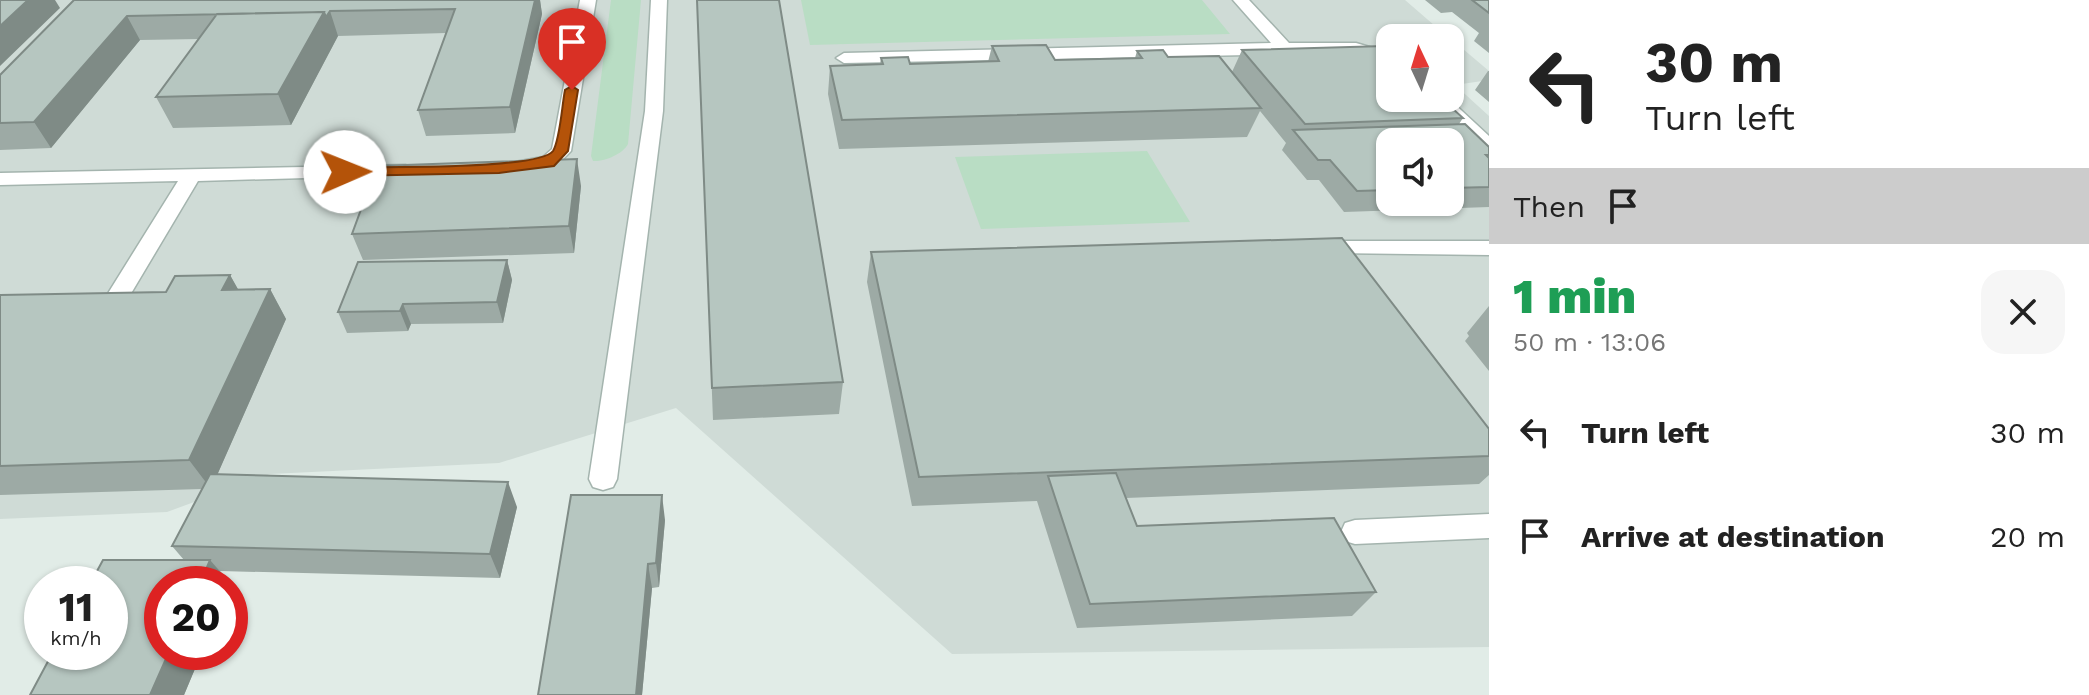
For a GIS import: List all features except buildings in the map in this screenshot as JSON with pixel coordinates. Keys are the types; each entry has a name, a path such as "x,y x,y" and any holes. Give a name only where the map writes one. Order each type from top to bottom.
{"street":[{"path":"499,169 549,162 561,151 588,0"},
{"path":"603,479 654,111 659,0"},
{"path":"1241,0 1284,48"},
{"path":"844,58 1284,48 1356,48 1376,54"},
{"path":"1453,112 1489,146"},
{"path":"0,179 422,170"},
{"path":"109,311 192,175"},
{"path":"1359,273 1332,249 1489,248"},
{"path":"1355,532 1489,526"}],"shaded area":[{"path":"14,0 1405,0 1433,24 1376,24 1376,112 1464,112 1464,93 1489,116 1489,647 952,654 676,408 499,463 270,474 167,512 0,519 0,12"},
{"path":"1464,50 1489,71 1489,80 1464,84"}],"green space":[{"path":"611,0 641,0 628,144 613,157 593,161 591,156"},
{"path":"801,0 1202,0 1230,34 810,45"},
{"path":"1147,151 1190,222 981,229 955,157"}],"route":[{"path":"345,172 499,169 549,162 561,151 572,90"}]}
